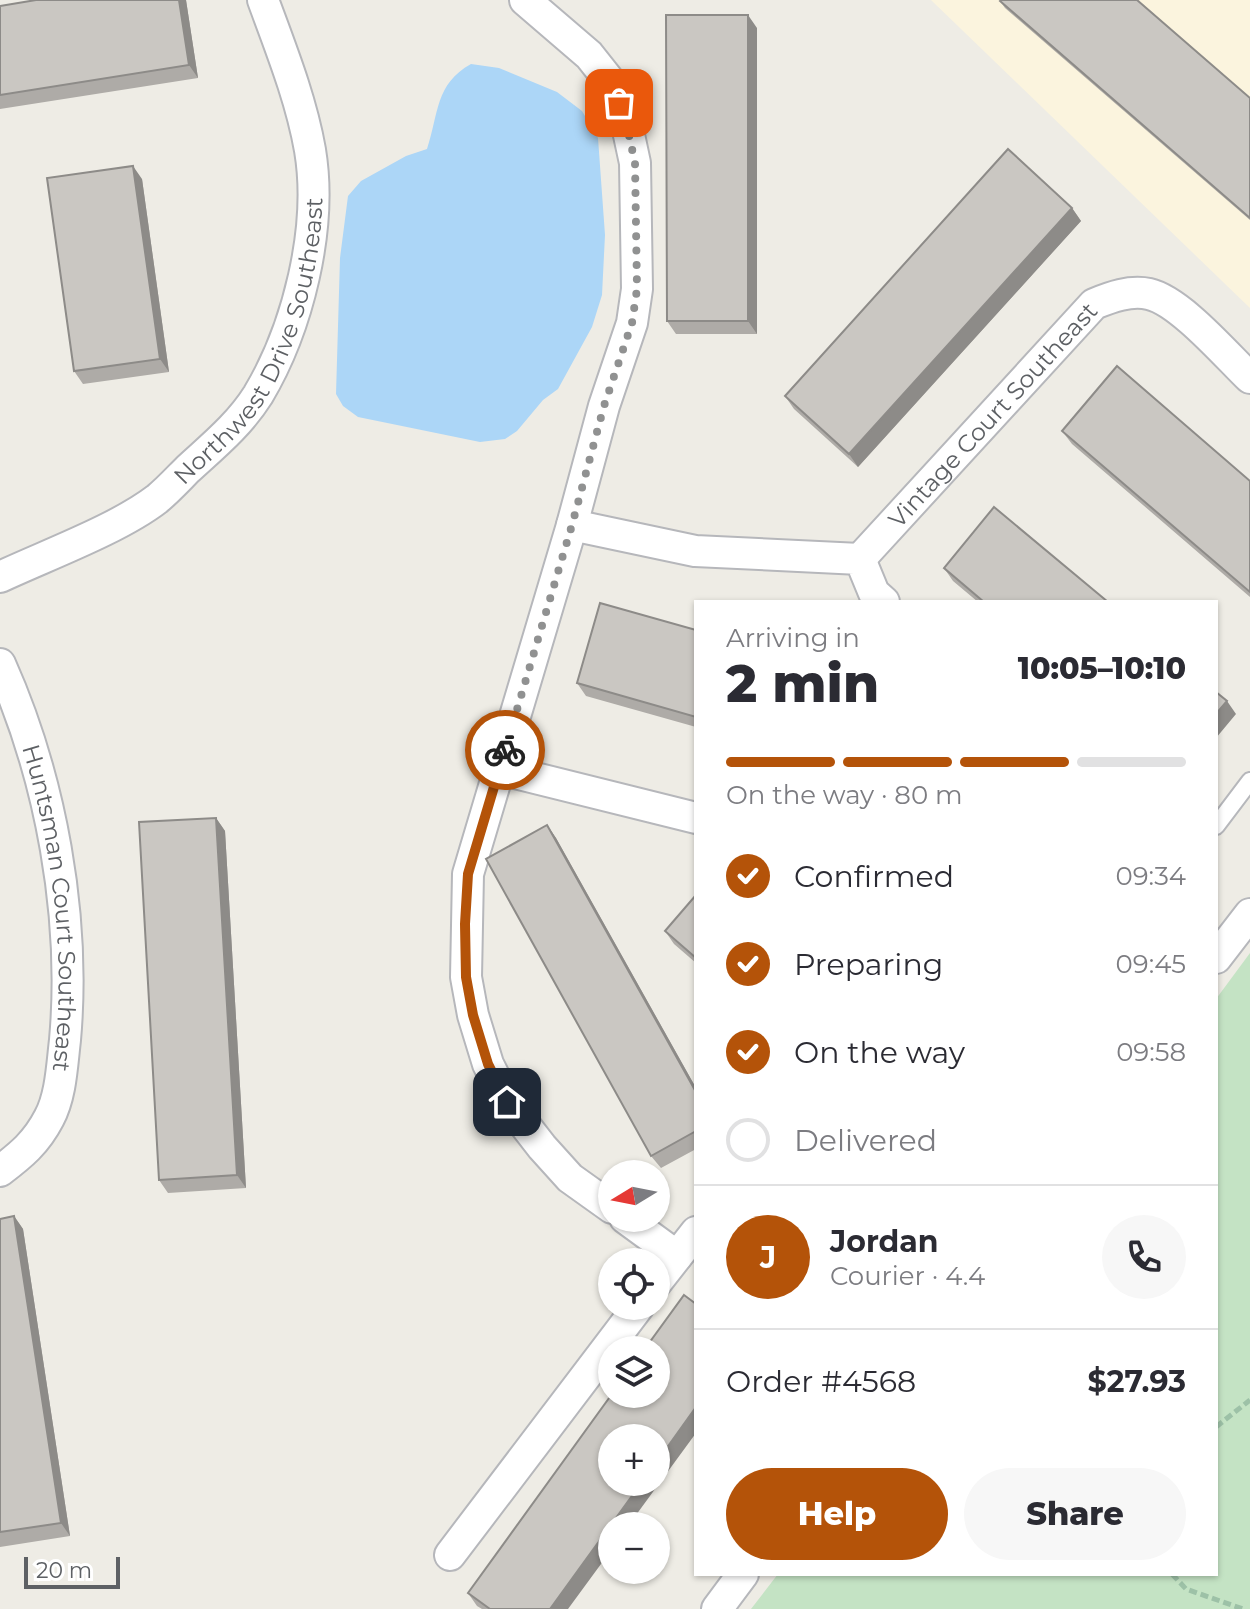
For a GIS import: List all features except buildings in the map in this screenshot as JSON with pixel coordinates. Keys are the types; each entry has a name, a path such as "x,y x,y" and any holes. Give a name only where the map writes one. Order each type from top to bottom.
{"street":[{"name":"Northwest Drive Southeast","path":"0,577 114,524 157,499 230,432 257,396 275,361 299,293 315,200 310,151 296,93 263,0"},
{"path":"525,0 589,55 612,84 626,121 635,163 637,289 632,323 604,406 572,525 468,874 466,977 473,1015 488,1064 507,1102 570,1178 598,1198"},
{"name":"Vintage Court Southeast","path":"860,559 1094,304 1125,293 1149,294 1175,305 1250,378"},
{"path":"572,525 695,551 860,559 874,593 882,600"},
{"name":"Huntsman Court Southeast","path":"0,664 29,743 44,800 57,859 68,957 62,1074 51,1116 29,1149 0,1171"},
{"path":"499,769 694,818"},
{"path":"1218,955 1250,914"},
{"path":"644,1232 677,1256"},
{"path":"670,1265 694,1235"},
{"path":"450,1555 628,1320"},
{"path":"717,1609 742,1576"}],"lane":[{"path":"1218,823 1250,781"}],"path":[{"path":"1218,1425 1250,1400"},
{"path":"1174,1576 1186,1589 1243,1609"}],"shaded area":[{"path":"931,0 1250,0 1250,308"}],"green space":[{"path":"1250,953 1250,1609 751,1609 776,1576 1218,1576 1218,996"}],"water":[{"path":"471,64 499,68 557,92 582,111 598,138 605,235 602,295 592,327 558,389 543,400 517,431 505,439 480,442 358,417 343,406 336,394 340,258 348,196 361,181 406,156 427,149 444,90 459,72"}],"way so far":[{"path":"505,750 604,406 632,323 637,289 635,163 619,103"}],"route":[{"path":"505,750 468,874 465,924 466,977 473,1015 488,1064 507,1102"}]}
